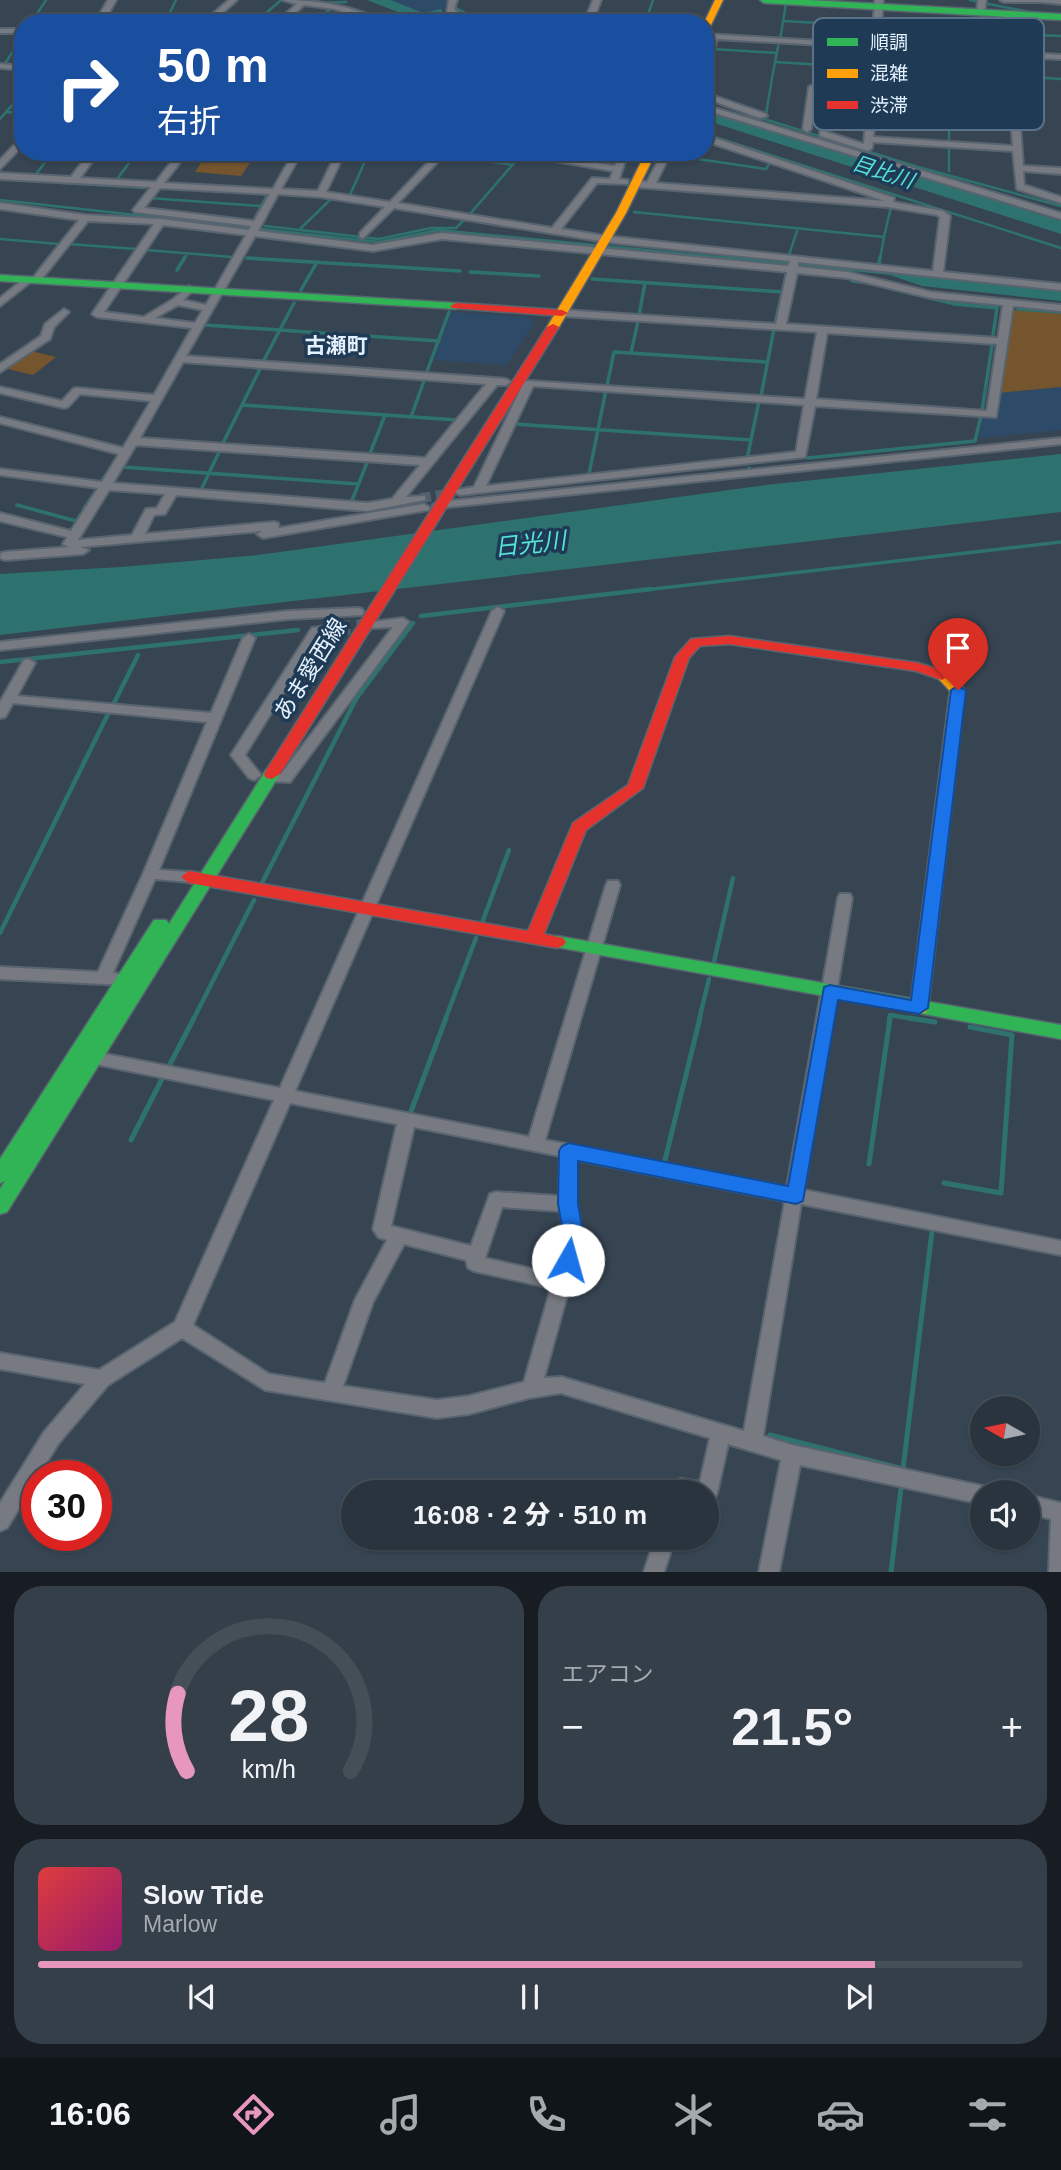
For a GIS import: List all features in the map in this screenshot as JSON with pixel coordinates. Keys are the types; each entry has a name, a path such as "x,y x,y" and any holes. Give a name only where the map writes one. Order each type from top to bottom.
{"street":[{"path":"217,14 233,0"},
{"path":"287,0 337,7 356,14"},
{"path":"764,0 1006,7 1057,17 1061,2 1041,0 1006,7"},
{"path":"289,14 303,2"},
{"path":"714,35 813,42"},
{"path":"807,129 813,87"},
{"path":"714,98 868,148 870,130"},
{"path":"714,110 1061,216"},
{"path":"1016,130 1020,187 1061,200"},
{"path":"869,139 1017,149"},
{"path":"714,141 892,199 888,204"},
{"path":"0,166 14,150"},
{"path":"73,181 88,161"},
{"path":"176,161 138,210 373,248 442,236 597,245 794,264 938,273 1061,287"},
{"path":"274,526 69,544 126,452 293,161"},
{"path":"321,194 337,161"},
{"path":"363,235 434,161"},
{"path":"546,161 629,180 655,161"},
{"path":"626,161 629,180"},
{"name":"あま愛西線","path":"366,608 597,245 636,161"},
{"name":"あま愛西線","path":"629,180 643,161"},
{"path":"1019,168 1061,171"},
{"path":"0,176 321,194 555,230 597,245"},
{"path":"555,230 594,180 629,180 888,204 945,216 938,273"},
{"path":"1028,190 1061,192"},
{"path":"0,206 85,218 255,229"},
{"path":"0,303 33,279 85,218"},
{"path":"160,222 97,314 148,318 197,326"},
{"path":"794,264 931,295 1061,308"},
{"path":"780,327 794,264"},
{"path":"0,278 1001,341"},
{"path":"148,318 176,302 189,289"},
{"path":"176,302 208,308"},
{"path":"178,359 992,415 1008,304"},
{"path":"0,369 46,337 49,326 64,312"},
{"path":"460,492 801,455 822,330"},
{"path":"395,503 429,462 511,382"},
{"path":"478,489 511,382"},
{"path":"0,390 64,405 77,391 156,398"},
{"path":"0,420 126,452"},
{"path":"0,433 13,425"},
{"path":"133,440 429,462"},
{"path":"5,556 257,535 428,508 1061,441"},
{"path":"0,472 106,486 367,507 395,503 428,508"},
{"path":"136,539 150,511 161,512 173,491"},
{"path":"0,517 73,535"},
{"path":"0,646 366,608"},
{"name":"あま愛西線","path":"0,1175 125,979 196,879 374,608 366,608"},
{"path":"0,1521 51,1438 101,1379 182,1328 287,1095 498,611"},
{"path":"336,629 316,631 238,755 262,777 285,779 403,622 376,625"},
{"path":"103,978 250,638"},
{"path":"534,938 579,827 588,817 635,788 682,657 696,642 729,640 918,667 954,682 958,690 919,1008"},
{"path":"0,714 29,663"},
{"path":"9,699 215,718"},
{"path":"150,874 196,879 1061,1032"},
{"name":"あま愛西線","path":"0,1206 94,1058 196,879"},
{"path":"535,1144 612,885"},
{"path":"752,1442 845,898"},
{"path":"0,973 125,979"},
{"path":"94,1058 1061,1248"},
{"path":"407,1119 381,1224 384,1232 477,1255"},
{"path":"533,1385 574,1238 568,1204 569,1151"},
{"path":"562,1283 474,1264 496,1199 568,1204"},
{"path":"331,1392 342,1353 364,1300 399,1236"},
{"path":"182,1328 265,1382 437,1409 461,1408 533,1385 561,1385 792,1454 970,1492"},
{"path":"0,1361 101,1379"},
{"path":"709,1480 721,1432"},
{"path":"769,1572 792,1454"},
{"path":"1040,1507 1061,1512"},
{"path":"1059,1572 1061,1518"},
{"path":"654,1572 661,1550"}],"shaded area":[{"path":"391,0 450,0 443,10 424,13"},
{"path":"251,161 241,176 195,172 201,163"},
{"path":"1012,310 1061,313 1061,387 998,393"},
{"path":"452,312 528,317 534,322 507,365 434,360"},
{"path":"31,351 56,357 33,375 8,369"},
{"path":"1061,387 1061,430 979,438 983,416 996,416 998,393"}],"water":[{"path":"367,0 391,0 423,13 441,9 444,14 404,14"},
{"name":"目比川","path":"714,114 1061,221 1061,234 714,123"},
{"path":"884,270 1061,288 1061,301 922,286 884,273"},
{"name":"日光川","path":"1061,454 1061,512 0,635 0,574 258,555 766,485"}],"waterway":[{"path":"37,14 46,0"},
{"path":"169,14 176,0"},
{"path":"265,14 281,0"},
{"path":"300,0 313,2"},
{"path":"458,0 454,7 468,14"},
{"path":"648,14 653,0"},
{"path":"970,0 979,2"},
{"path":"322,3 346,2"},
{"path":"783,21 786,3"},
{"path":"983,3 1035,13"},
{"path":"324,14 331,8"},
{"path":"780,40 783,21"},
{"path":"783,21 813,23"},
{"path":"1044,35 1061,36"},
{"path":"777,53 779,42"},
{"path":"714,49 777,53"},
{"path":"4,65 14,50"},
{"path":"775,62 777,53"},
{"path":"771,83 775,62"},
{"path":"775,62 813,64"},
{"path":"1044,78 1061,79"},
{"path":"766,114 771,85"},
{"path":"714,101 744,112"},
{"path":"6,112 14,103"},
{"path":"0,119 6,112"},
{"path":"6,112 14,112"},
{"name":"目比川","path":"755,116 918,167 1061,206"},
{"path":"949,130 949,142"},
{"name":"目比川","path":"714,137 1061,248"},
{"path":"949,145 949,171"},
{"path":"33,178 46,161"},
{"path":"115,182 130,161"},
{"path":"350,195 365,161"},
{"path":"486,161 512,165"},
{"path":"512,165 516,161"},
{"path":"712,161 766,169 770,162"},
{"path":"470,214 512,165"},
{"path":"63,183 144,188"},
{"path":"253,221 267,195"},
{"path":"150,198 261,206"},
{"path":"299,230 332,198 337,199"},
{"path":"0,200 379,242 438,230 739,259"},
{"path":"884,237 891,207"},
{"path":"634,212 798,228"},
{"path":"299,230 379,239 431,228 456,228 465,219"},
{"path":"265,226 299,230"},
{"path":"789,255 798,228"},
{"path":"798,228 884,237"},
{"path":"880,259 884,237"},
{"path":"0,239 59,244 48,259"},
{"path":"68,244 137,249"},
{"path":"146,250 188,253"},
{"path":"184,259 188,253"},
{"path":"188,253 232,257"},
{"path":"38,271 49,257"},
{"path":"177,270 185,257"},
{"path":"721,257 889,273"},
{"path":"879,264 880,257"},
{"path":"258,259 247,258 317,262"},
{"path":"301,290 317,262"},
{"path":"317,262 460,271"},
{"path":"470,272 539,276"},
{"path":"782,292 786,276"},
{"path":"592,279 782,292"},
{"path":"852,281 869,283"},
{"path":"639,315 645,283"},
{"path":"881,286 955,304 997,308 993,335"},
{"path":"775,324 782,292"},
{"path":"280,330 294,303"},
{"path":"1018,309 1061,312"},
{"path":"438,341 449,312"},
{"path":"631,353 638,321"},
{"path":"205,325 280,330"},
{"path":"761,396 774,329"},
{"path":"263,362 280,330"},
{"path":"280,330 438,341"},
{"path":"426,374 438,341"},
{"path":"982,411 992,345"},
{"path":"607,386 614,352 767,362"},
{"path":"242,405 261,367"},
{"path":"411,417 425,378"},
{"path":"598,430 606,390"},
{"path":"751,440 759,401"},
{"path":"222,445 242,405"},
{"path":"242,405 411,417"},
{"path":"369,456 385,415"},
{"path":"808,458 975,441 981,416"},
{"path":"411,417 457,420"},
{"path":"514,424 598,430"},
{"path":"589,474 598,430"},
{"path":"598,430 751,440"},
{"path":"746,464 751,440"},
{"path":"209,473 220,450"},
{"path":"351,503 368,460"},
{"path":"102,481 111,467"},
{"path":"123,467 209,473"},
{"path":"200,492 209,473"},
{"path":"209,473 358,484"},
{"path":"83,510 97,489"},
{"path":"17,505 76,521 81,514"},
{"path":"636,591 1061,542"},
{"path":"421,616 651,589"},
{"path":"262,883 356,699 413,623"},
{"path":"0,662 298,630"},
{"path":"114,703 138,655"},
{"path":"0,933 109,712"},
{"path":"482,923 509,850"},
{"path":"714,962 733,878"},
{"path":"193,1020 254,900"},
{"path":"445,1020 476,938"},
{"path":"699,1020 709,979"},
{"path":"889,1020 890,1015 920,1020"},
{"path":"168,1068 194,1018"},
{"path":"410,1114 446,1018"},
{"path":"664,1164 700,1018"},
{"path":"869,1164 890,1018"},
{"path":"909,1018 935,1022"},
{"path":"944,1183 1001,1193 1012,1035 970,1027"},
{"path":"131,1140 163,1077"},
{"path":"770,1435 903,1469 932,1231"},
{"path":"891,1572 901,1488"}],"tunnel":[{"path":"421,498 454,493"},
{"path":"336,629 373,625"}],"traffic: fast":[{"path":"764,0 1061,17"},
{"path":"0,278 456,306"},
{"path":"0,1206 272,774"},
{"path":"0,1175 160,924"},
{"path":"557,942 1061,1032"}],"traffic: slow":[{"path":"712,14 719,0"},
{"path":"553,327 621,213 647,161"},
{"path":"919,1008 958,690 942,675"}],"traffic: jam":[{"path":"456,306 562,313"},
{"path":"272,774 553,327"},
{"path":"534,938 579,827 635,788 682,657 696,642 729,640 918,667 942,675"},
{"path":"189,877 557,942"}],"district":[{"name":"古瀬町","path":"336,346"}],"route":[{"path":"568,1260 574,1238 568,1204 569,1151 796,1196 830,992 919,1008 958,690"}]}
